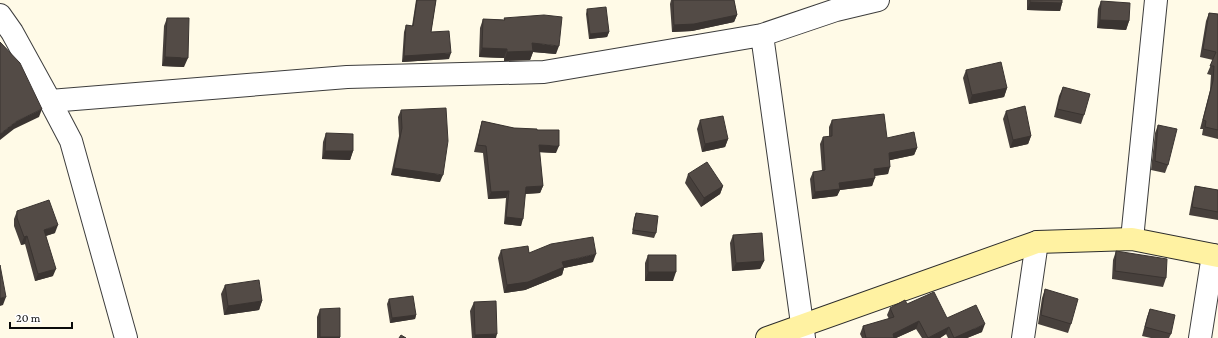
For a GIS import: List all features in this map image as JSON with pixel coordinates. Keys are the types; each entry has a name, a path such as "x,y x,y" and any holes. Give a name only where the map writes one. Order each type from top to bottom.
{"street":[{"path":"50,101 347,77 544,72 762,35 836,10 878,0"},
{"path":"1132,239 1156,0"},
{"path":"0,15 12,32 70,141 126,338"},
{"path":"762,35 803,331"},
{"path":"767,338 803,331 1037,242 1132,239 1216,256 1200,338"},
{"path":"1023,338 1037,242"}],"building":[{"path":"417,0 436,0 431,32 449,31 451,53 404,56 406,25 413,26"},
{"path":"673,0 734,0 737,15 694,24 674,25"},
{"path":"1030,0 1062,0 1062,3 1030,2"},
{"path":"1101,1 1130,3 1129,21 1100,20"},
{"path":"606,7 609,32 590,34 587,9"},
{"path":"1209,13 1218,14 1218,130 1205,127 1206,121 1203,120 1213,81 1214,66 1210,66 1216,52 1203,49"},
{"path":"544,15 562,17 559,46 532,43 533,51 507,52 507,49 482,48 483,19 505,20 504,18"},
{"path":"167,18 189,18 188,58 165,57"},
{"path":"0,42 20,63 42,109 17,121 0,134"},
{"path":"1001,62 1007,88 972,95 966,70"},
{"path":"1063,87 1090,94 1084,115 1057,109"},
{"path":"1025,106 1031,136 1013,140 1006,111"},
{"path":"446,108 448,141 443,175 394,168 402,128 401,110"},
{"path":"884,114 887,138 914,132 917,148 889,153 890,167 874,169 875,178 839,183 840,189 815,192 813,172 825,170 823,137 832,136 832,120"},
{"path":"723,116 728,139 705,144 700,120"},
{"path":"482,121 514,128 559,130 559,146 539,145 543,186 526,187 523,219 506,217 509,191 491,192 486,146 477,145"},
{"path":"1158,125 1177,129 1168,165 1155,161"},
{"path":"326,133 353,134 353,151 325,151"},
{"path":"707,162 723,186 704,198 688,174"},
{"path":"1195,186 1218,190 1218,212 1192,207"},
{"path":"49,200 58,225 44,230 56,269 38,274 27,236 24,237 17,218 17,211"},
{"path":"636,213 658,216 656,233 633,230"},
{"path":"762,233 764,261 736,263 733,235"},
{"path":"593,237 596,254 562,262 564,267 528,282 507,285 501,250 528,246 529,253 551,244"},
{"path":"1116,251 1167,259 1166,278 1115,271"},
{"path":"648,255 676,255 676,272 648,272"},
{"path":"0,265 6,297 0,298"},
{"path":"259,280 262,301 228,306 225,285"},
{"path":"1045,289 1078,299 1071,324 1041,315"},
{"path":"934,292 947,318 976,305 985,324 954,338 949,327 928,338 919,321 893,334 894,338 866,338 863,326 894,317 890,308 905,300 907,304"},
{"path":"413,296 416,315 392,318 389,299"},
{"path":"496,301 497,334 475,335 474,302"},
{"path":"340,308 340,337 320,337 320,309"},
{"path":"1150,309 1175,315 1171,334 1145,327"},
{"path":"401,335 406,338 399,338"}]}
